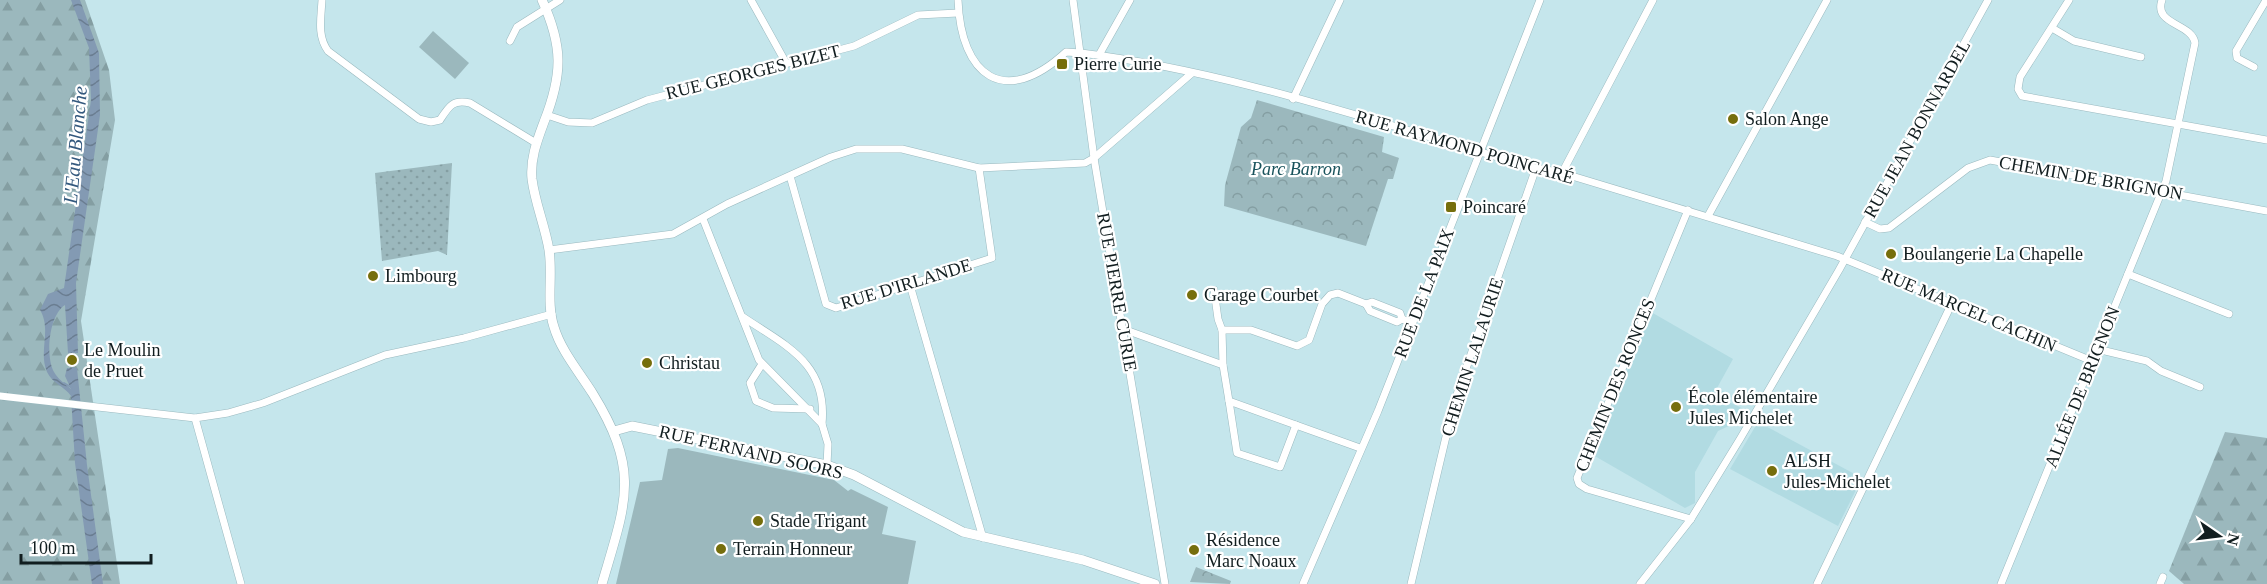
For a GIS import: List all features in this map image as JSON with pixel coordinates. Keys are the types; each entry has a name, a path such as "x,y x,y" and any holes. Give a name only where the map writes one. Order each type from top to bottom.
{"street":[{"path":"322,0 320,32 322,44 328,51 420,119 431,122 440,120 450,104 459,101 470,103 536,143"},
{"path":"510,41 517,27 544,4 560,0"},
{"path":"751,0 786,63"},
{"path":"958,0 958,13 969,50 986,75 1015,82 1031,78 1047,70 1066,52 1081,53"},
{"name":"RUE PIERRE CURIE","path":"1072,0 1094,158 1165,584"},
{"path":"1100,55 1130,0"},
{"path":"1293,99 1340,0"},
{"name":"RUE DE LA PAIX","path":"1303,584 1378,411 1540,0"},
{"path":"1562,173 1653,0"},
{"path":"1708,216 1827,0"},
{"name":"RUE JEAN BONNARDEL","path":"1640,584 1692,519 1845,259 1989,0"},
{"path":"2069,0 2019,81 2018,89 2022,96 2267,140"},
{"name":"ALLÉE DE BRIGNON","path":"2001,584 2163,190 2195,40 2163,15 2160,7 2162,0"},
{"path":"2254,67 2237,58 2236,51 2265,2"},
{"path":"544,4 556,34 559,55 557,83 536,143 532,182 549,250 552,314 561,343 614,431 623,461 625,496 622,514 602,584"},
{"name":"RUE GEORGES BIZET","path":"547,115 568,122 592,123 647,100 855,46 918,15 958,13"},
{"path":"2052,27 2074,41 2141,57"},
{"name":"RUE RAYMOND POINCARÉ","path":"1081,53 1192,74 1293,99 1536,168 1562,173 1845,259"},
{"path":"549,250 665,236 703,219 727,204 831,157 856,149 902,149 979,168 1085,163 1094,158 1192,74"},
{"name":"CHEMIN DE BRIGNON","path":"1865,222 1880,229 1889,228 1968,168 1990,160 2163,190 2267,211"},
{"name":"RUE D'IRLANDE","path":"790,177 826,304 836,308 992,258 979,168"},
{"name":"CHEMIN LALAURIE","path":"1411,584 1454,403 1536,168"},
{"name":"CHEMIN DES RONCES","path":"1688,210 1577,478 1579,484 1587,489 1692,519"},
{"path":"703,219 762,364 822,423"},
{"name":"RUE MARCEL CACHIN","path":"1845,259 2092,361"},
{"path":"2128,274 2229,314"},
{"path":"910,285 983,538"},
{"path":"1214,290 1222,330 1223,365 1237,453 1280,467 1296,425"},
{"path":"1222,330 1251,330 1297,346 1309,340 1322,304 1330,296 1338,293 1366,304 1370,311 1397,322 1402,319 1412,323"},
{"path":"1817,584 1952,303"},
{"path":"0,396 81,407 195,418 254,406 385,355 455,340 552,314"},
{"path":"743,317 809,365 820,395 822,423 828,444 827,465"},
{"path":"1123,329 1223,365"},
{"path":"2097,349 2147,361 2161,371 2200,387"},
{"path":"762,364 750,383 756,401 768,407 810,409"},
{"path":"1229,401 1360,448"},
{"path":"195,418 242,584"},
{"name":"RUE FERNAND SOORS","path":"614,431 632,426 827,465 854,476 957,530 1083,560 1155,584"}],"shaded area":[{"name":"École élémentaire Jules Michelet","path":"1651,312 1733,359 1717,388 1732,396 1729,402 1750,412 1746,418 1718,431 1695,472 1695,503 1685,508 1593,455"},
{"path":"1758,422 1862,478 1838,526 1730,469"}],"green space":[{"path":"0,0 85,0 109,70 115,120 81,321 120,584 0,584"},
{"path":"433,31 469,63 455,79 419,47"},
{"name":"Parc Barron","path":"1257,100 1384,137 1382,152 1399,158 1393,179 1388,179 1366,246 1224,206 1225,185 1241,127 1251,118"},
{"path":"452,163 447,255 438,251 382,261 375,173"},
{"path":"2225,432 2267,438 2267,584 2184,584 2169,571"},
{"name":"Stade Trigant","path":"678,448 834,480 848,491 851,489 888,507 882,534 916,541 908,584 616,584 640,482 662,480 668,449"},
{"path":"1196,567 1231,581 1230,584 1190,582"}],"water":[{"path":"71,0 80,0 99,53 100,115 76,283 78,353 68,353 65,305 55,317 49,346 51,365 56,375 71,389 65,376 67,368 77,368 103,584 92,584 75,463 71,396 47,372 44,356 45,325 40,310 48,294 64,288 91,100 89,48"}],"waterway":[{"name":"L'Eau Blanche","path":"73,352 73,370"},
{"name":"L'Eau Blanche","path":"64,383 74,389"}],"place":[{"name":"Pierre Curie","path":"1062,64"},
{"name":"Salon Ange","path":"1733,119"},
{"name":"Poincaré","path":"1451,207"},
{"name":"Boulangerie La Chapelle","path":"1891,254"},
{"name":"Limbourg","path":"373,276"},
{"name":"Garage Courbet","path":"1192,295"},
{"name":"Le Moulin de Pruet","path":"72,360"},
{"name":"Christau","path":"647,363"},
{"name":"École élémentaire Jules Michelet","path":"1676,407"},
{"name":"ALSH Jules-Michelet","path":"1772,471"},
{"name":"Stade Trigant","path":"758,521"},
{"name":"Terrain Honneur","path":"721,549"},
{"name":"Résidence Marc Noaux","path":"1194,550"}]}
